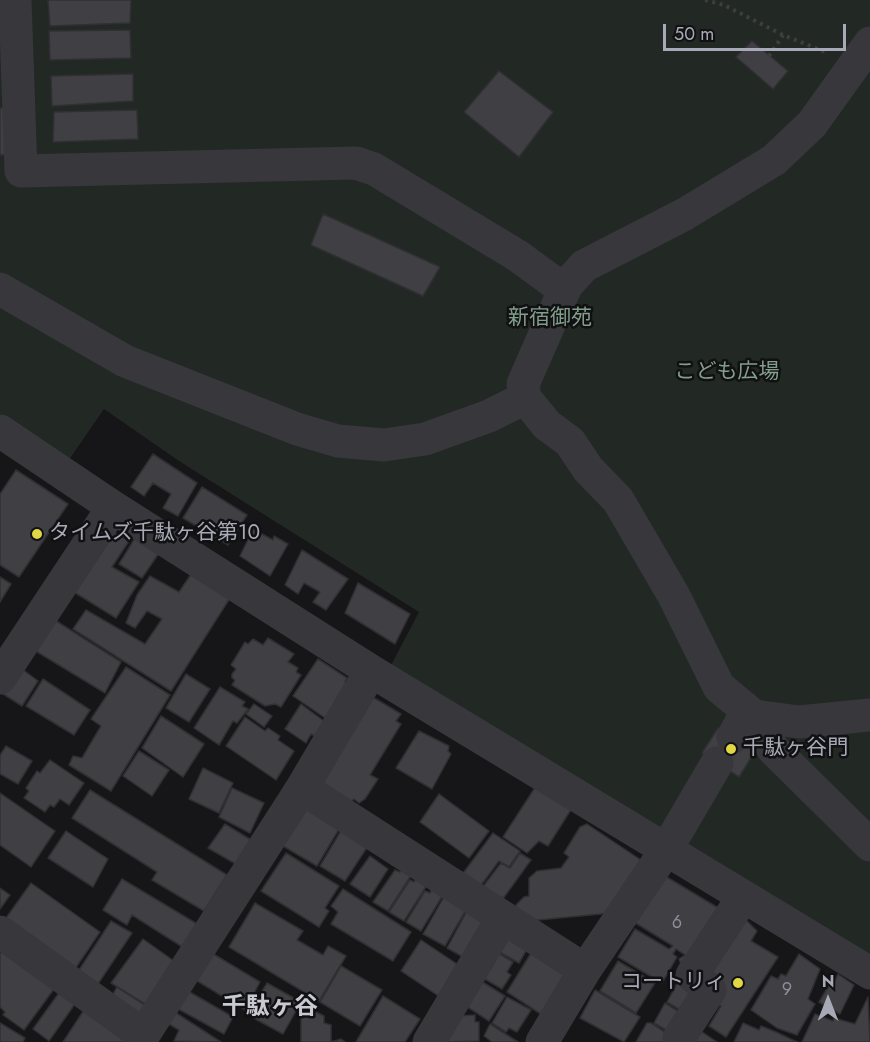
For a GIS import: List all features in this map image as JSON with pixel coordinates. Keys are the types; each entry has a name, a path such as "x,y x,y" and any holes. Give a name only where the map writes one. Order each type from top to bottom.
{"street":[{"path":"15,0 9,75 21,171 356,163 374,169 518,256 552,281 566,286"},
{"path":"734,738 719,687 674,596 618,500 588,469 570,442 547,425 525,398 523,384 566,286 584,266 685,214 774,160 812,124 867,49"},
{"path":"0,289 125,361 297,429 338,441 384,445 425,439 489,416 525,398"},
{"path":"0,431 113,507 371,671 870,973"},
{"path":"0,678 113,507"},
{"path":"0,932 141,1038 302,788 371,671"},
{"path":"542,1042 585,970 666,850 734,738 800,722 870,715"},
{"path":"734,738 773,749 870,845"},
{"path":"302,788 502,919 585,970"},
{"path":"679,1038 710,990 692,975 743,897"},
{"path":"429,1042 502,919"}],"path":[{"path":"705,0 724,4 783,35 832,54 867,49"},
{"path":"769,56 783,35"}],"green space":[{"name":"新宿御苑","path":"0,0 870,0 870,966 388,671 419,612 179,461 104,409 64,467 0,423"}],"building":[{"path":"48,0 131,0 130,23 50,26"},
{"path":"130,30 131,58 50,60 49,31"},
{"path":"752,41 788,71 773,89 736,57"},
{"path":"499,71 553,112 519,157 464,112"},
{"path":"133,74 133,101 52,106 51,76"},
{"path":"0,108 8,108 9,154 0,155"},
{"path":"137,110 138,139 53,142 54,112"},
{"path":"323,214 440,267 423,296 311,245"},
{"path":"153,454 197,483 178,516 163,508 171,494 153,483 144,496 131,487"},
{"path":"16,470 68,504 19,577 0,565 0,494"},
{"path":"202,487 247,515 228,545 183,518"},
{"path":"253,529 273,540 274,536 288,544 270,576 240,556"},
{"path":"110,530 129,541 112,567 139,582 116,618 69,589"},
{"path":"135,538 159,553 142,578 119,564"},
{"path":"302,550 348,579 326,610 313,602 320,592 304,583 298,594 285,585"},
{"path":"192,573 230,598 171,691 73,629 86,610 145,644 162,619 147,611 135,628 126,623 137,595 150,576 179,592"},
{"path":"0,577 11,584 0,602"},
{"path":"358,583 410,614 395,644 345,613"},
{"path":"53,619 121,662 105,693 34,650"},
{"path":"268,638 294,654 288,662 298,668 296,672 301,675 281,707 275,704 265,706 232,685 235,680 232,674 236,669 231,665 245,642 248,644 253,639 263,645"},
{"path":"318,659 347,678 345,682 349,685 325,718 293,696"},
{"path":"18,666 38,681 22,706 0,692"},
{"path":"126,667 170,695 111,791 69,765 73,756 82,758 101,726 91,719"},
{"path":"186,674 210,689 189,722 166,708"},
{"path":"43,679 90,710 74,735 26,706"},
{"path":"220,687 245,702 242,706 248,709 237,723 233,721 219,745 194,728"},
{"path":"371,696 401,714 396,721 401,724 370,775 378,779 365,799 359,803 354,799 350,803 317,782"},
{"path":"254,704 272,716 264,727 246,714"},
{"path":"301,704 328,724 319,738 311,734 306,743 285,729"},
{"path":"161,716 204,744 183,777 142,748"},
{"path":"245,717 265,731 268,728 280,736 278,740 294,751 276,780 226,746"},
{"name":"千駄ヶ谷門","path":"718,728 737,739 762,740 739,777 702,753"},
{"path":"419,731 449,746 448,751 451,754 432,789 396,768"},
{"path":"6,746 32,761 18,784 0,774 0,755"},
{"path":"139,751 169,770 152,796 123,776"},
{"path":"50,760 84,783 69,805 60,799 54,807 50,805 45,812 24,798 29,791 26,788 37,771 40,773"},
{"path":"203,768 233,783 219,813 189,799"},
{"path":"536,786 572,808 548,846 539,841 527,853 503,837"},
{"path":"232,788 264,803 250,833 219,817"},
{"path":"90,790 227,875 204,911 152,880 157,872 72,818"},
{"path":"0,793 55,831 31,867 0,845"},
{"path":"439,794 489,831 469,858 420,822"},
{"path":"308,803 342,824 317,866 283,846"},
{"path":"225,824 256,843 241,867 208,848"},
{"path":"587,824 644,862 611,913 517,922 516,905 524,897 529,896 529,878 537,871 561,868 569,857 564,853 580,827"},
{"path":"342,829 368,846 345,881 320,866"},
{"path":"66,831 108,859 93,887 48,858"},
{"path":"493,833 520,851 509,867 499,861 476,892 458,880"},
{"path":"286,853 339,886 325,908 329,911 319,927 261,891"},
{"path":"520,853 531,860 497,907 478,893 501,863 510,868"},
{"path":"370,856 388,869 370,897 350,884"},
{"path":"402,869 412,874 388,911 373,902 395,870 400,872"},
{"path":"660,873 725,912 682,967 679,959 685,955 676,949 673,954 677,957 662,983 618,957 635,929 669,949 673,946 629,919"},
{"path":"416,878 427,885 404,921 389,912 410,880 414,882"},
{"path":"122,879 199,925 184,948 132,915 127,925 103,910"},
{"path":"31,883 100,932 75,969 6,918"},
{"path":"0,888 10,895 0,909"},
{"path":"432,888 443,895 421,931 406,922 425,891 430,893"},
{"path":"343,889 411,932 393,961 331,924 338,912 331,906"},
{"path":"445,895 467,908 445,946 423,934"},
{"path":"255,903 303,931 297,940 323,955 328,946 346,956 319,1001 229,947"},
{"path":"468,909 492,923 470,961 447,948"},
{"name":"コートリィ","path":"746,920 757,931 751,941 778,957 726,1037 709,1026 721,1006 714,1001 702,969"},
{"path":"111,921 132,933 98,984 79,970"},
{"path":"510,933 530,944 519,963 494,949"},
{"path":"143,939 174,961 145,1004 111,983"},
{"path":"421,940 466,970 446,1001 401,971"},
{"path":"3,951 54,989 24,1030 3,1015 5,1012 0,1007 0,954"},
{"path":"210,952 260,982 245,1010 194,979"},
{"path":"498,953 513,962 507,972 511,975 502,989 483,978"},
{"path":"531,953 572,979 547,1018 507,992"},
{"path":"799,954 820,969 808,999 815,1004 797,1035 777,1028 751,1010 771,976 778,979 781,974 786,976"},
{"path":"618,961 655,983 636,1013 600,991"},
{"path":"341,966 382,990 360,1026 320,1002"},
{"path":"838,974 854,985 840,1014 819,1002"},
{"path":"679,980 696,992 682,1011 667,1002"},
{"path":"481,981 505,996 489,1021 466,1006"},
{"path":"267,983 301,1002 283,1034 248,1015"},
{"path":"117,987 151,1009 141,1026 108,1003"},
{"path":"181,987 233,1017 224,1034 171,1005"},
{"path":"61,990 77,1001 49,1041 33,1029"},
{"path":"595,990 640,1017 624,1042 580,1018"},
{"path":"383,996 420,1019 405,1042 356,1042"},
{"path":"507,997 531,1010 517,1032 509,1028 506,1032 492,1023"},
{"path":"868,997 870,1042 802,1042 815,1014 833,1021 834,1018 855,1024"},
{"path":"665,1003 681,1013 666,1030 654,1023"},
{"path":"86,1007 127,1042 63,1042"},
{"path":"306,1007 324,1016 324,1023 331,1025 331,1042 301,1042 301,1018"},
{"path":"170,1009 221,1042 174,1041 179,1030 162,1020"},
{"path":"475,1015 475,1022 479,1022 479,1041 444,1042 456,1016"},
{"path":"0,1023 25,1038 23,1042 0,1042"},
{"path":"647,1023 651,1023 676,1039 674,1042 636,1042"},
{"path":"743,1023 759,1030 761,1026 797,1042 734,1042"},
{"path":"490,1024 518,1042 492,1042 484,1036"},
{"path":"695,1027 717,1042 685,1042"}],"place":[{"name":"タイムズ千駄ヶ谷第10","path":"37,534"},
{"name":"千駄ヶ谷門","path":"731,749"},
{"name":"コートリィ","path":"738,983"}],"district":[{"name":"千駄ヶ谷","path":"270,1008"}],"park label":[{"name":"こども広場","path":"727,373"}]}
